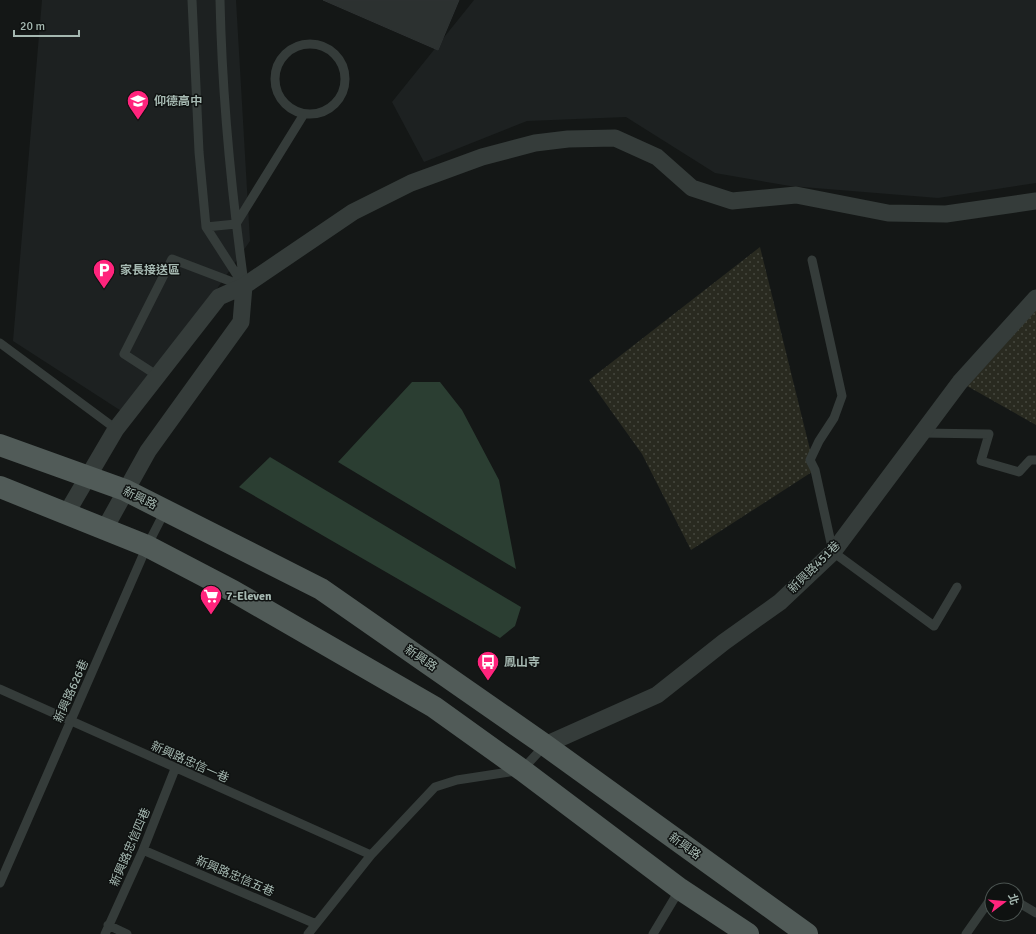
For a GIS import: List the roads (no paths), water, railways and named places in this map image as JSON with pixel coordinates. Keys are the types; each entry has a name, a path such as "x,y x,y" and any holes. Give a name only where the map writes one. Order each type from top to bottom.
{"main road":[{"name":"新興路","path":"0,445 88,475 125,490 320,589 545,745 807,934"},
{"path":"0,487 104,530 148,546 233,591 434,707 522,770 680,889 748,934"}],"street":[{"path":"66,514 116,429 219,297 244,286 353,212 411,183 482,157 535,143 568,139 615,138 658,157 692,188 732,201 796,195 888,213 946,214 1036,201"},
{"path":"104,530 148,451 241,322 244,286"},
{"name":"新興路451巷","path":"545,745 657,694 724,642 780,602 833,552 960,382 1036,298"}],"lane":[{"path":"192,0 199,152 206,228 244,286"},
{"path":"220,0 228,149 244,286"},
{"path":"314,44 326,47 341,62 345,72 345,83 340,98 328,110 316,114 304,114 293,110 284,102 278,92 275,80 277,68 282,58 291,49 302,45 314,44"},
{"path":"236,224 304,114"},
{"path":"206,228 236,224"},
{"path":"158,376 124,354 172,260 244,286"},
{"path":"812,260 842,396 834,418 819,441 810,460 815,470 833,552 934,626 957,587"},
{"path":"0,343 116,429"},
{"path":"921,433 989,434 982,461 1019,472 1030,460 1036,460"},
{"name":"新興路626巷","path":"0,883 148,546 166,511"},
{"name":"新興路忠信一巷","path":"0,689 70,722 371,856"},
{"path":"308,934 371,856 435,787 457,780 522,770 545,745"},
{"name":"新興路忠信四巷","path":"106,930 143,850 175,769"},
{"name":"新興路忠信五巷","path":"143,850 316,924"},
{"path":"653,934 680,889"},
{"path":"1024,906 1036,913"},
{"path":"966,934 984,908"},
{"path":"106,930 128,934"}],"place":[{"name":"仰德高中","path":"138,120"},
{"name":"家長接送區","path":"104,290"},
{"name":"7-Eleven","path":"211,616"},
{"name":"鳳山寺","path":"488,682"}]}
